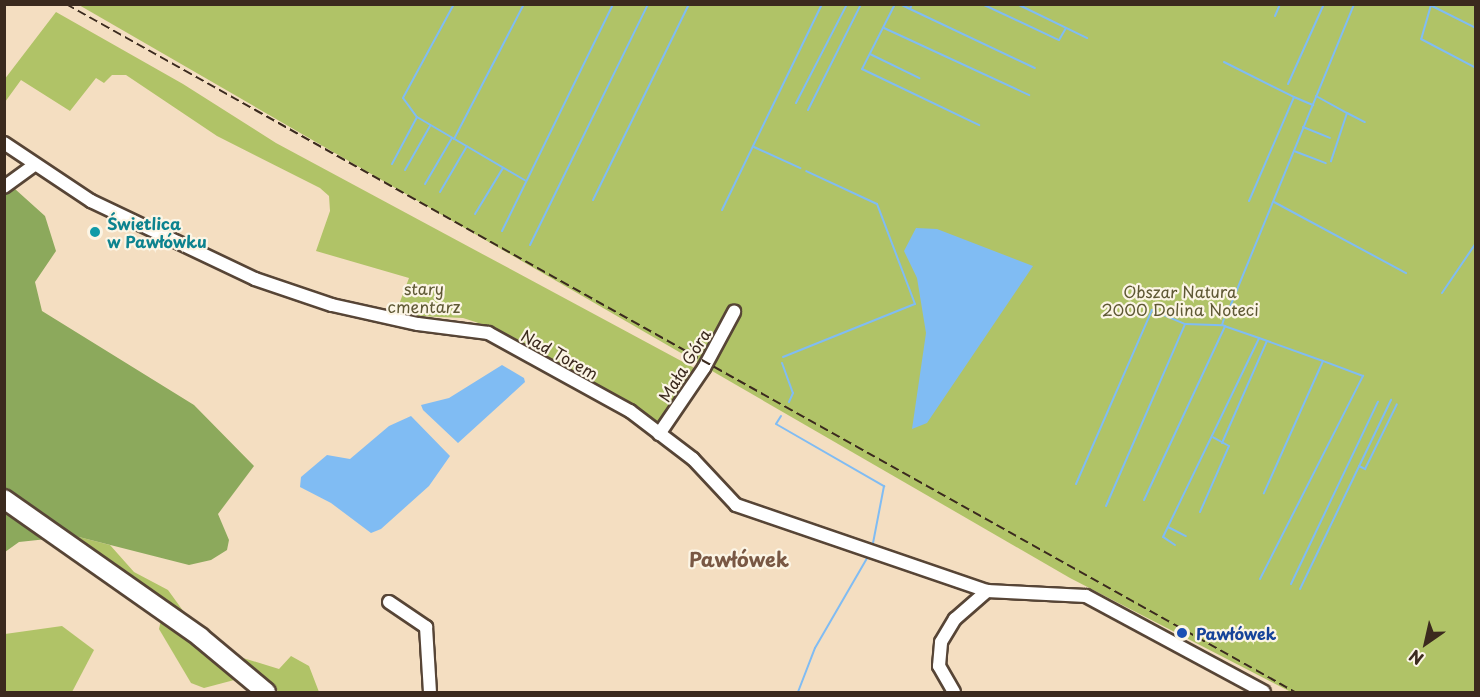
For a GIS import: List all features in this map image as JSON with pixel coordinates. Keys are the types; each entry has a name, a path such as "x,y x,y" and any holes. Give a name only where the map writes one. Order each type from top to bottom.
{"highway":[{"path":"4,499 200,637 266,693"}],"street":[{"name":"Nad Torem","path":"4,143 91,201 255,279 332,305 417,324 488,333 615,402 693,459 736,504 987,591 1054,592 1086,596 1264,693"},
{"path":"4,187 34,165"},
{"name":"Mała Góra","path":"660,434 704,368 735,312"},
{"path":"954,693 939,666 941,642 956,619 987,591"},
{"path":"389,602 426,627 430,693"}],"green space":[{"name":"Obszar Natura 2000 Dolina Noteci","path":"79,5 1475,5 1475,692 1291,692 1070,578"},
{"name":"stary cmentarz","path":"56,12 183,84 276,143 698,370 658,429 491,327 463,318 395,315 409,278 316,251 330,211 329,196 320,188 217,136 126,75 112,75 104,83 96,78 70,111 21,80 5,102 4,80"},
{"path":"5,180 45,216 56,251 35,282 42,311 194,405 254,466 218,514 229,540 227,550 211,560 189,565 75,536 19,542 5,552"},
{"path":"75,536 110,545 134,572 168,590 189,619"},
{"path":"161,620 193,641 238,679 204,688 191,683 159,629"},
{"path":"62,626 94,650 72,692 5,692 5,634"},
{"path":"291,656 309,666 319,692 279,692 243,658 279,669"}],"water":[{"path":"916,228 937,229 1033,266 927,423 912,429 926,333 917,278 904,251"},
{"path":"502,365 524,378 525,382 458,443 423,410 421,405 449,398"},
{"path":"411,416 450,456 429,486 381,529 371,533 331,503 300,487 301,477 327,455 350,459 389,426"}],"waterway":[{"path":"454,4 403,98 417,117 526,181"},
{"path":"454,139 524,4"},
{"path":"502,231 613,4"},
{"path":"530,245 648,4"},
{"path":"593,200 689,4"},
{"path":"722,210 822,4"},
{"path":"796,103 847,4"},
{"path":"808,110 861,4"},
{"path":"895,4 862,69 979,125"},
{"path":"900,4 910,9 912,4"},
{"path":"982,4 1059,40 1066,28"},
{"path":"1017,4 1087,38"},
{"path":"1275,16 1280,4"},
{"path":"1288,84 1324,4"},
{"path":"1227,314 1354,4"},
{"path":"1430,5 1476,28"},
{"path":"1431,5 1421,39 1476,68"},
{"path":"910,9 1035,68"},
{"path":"884,28 1029,95"},
{"path":"870,54 919,78"},
{"path":"1224,62 1294,97"},
{"path":"1316,96 1347,113 1331,161"},
{"path":"1249,201 1294,97 1313,105"},
{"path":"1347,113 1365,122"},
{"path":"392,164 417,117"},
{"path":"405,170 430,126"},
{"path":"1303,127 1330,138"},
{"path":"425,184 452,138"},
{"path":"440,192 467,146"},
{"path":"754,147 800,168"},
{"path":"1294,151 1326,163"},
{"path":"475,214 503,168"},
{"path":"783,357 915,304 877,204 806,171"},
{"path":"1274,202 1406,273"},
{"path":"1442,293 1476,243"},
{"path":"1076,484 1152,310 1185,324"},
{"path":"1144,500 1225,326 1222,325 1224,319"},
{"path":"1106,506 1185,324 1222,325"},
{"path":"1175,545 1163,537 1259,338 1225,326"},
{"path":"1259,338 1323,361 1264,493"},
{"path":"1222,443 1267,341"},
{"path":"1260,579 1363,376 1323,361"},
{"path":"782,363 793,393 789,402"},
{"path":"1300,589 1391,400"},
{"path":"1291,584 1378,402"},
{"path":"1359,466 1365,469 1397,404"},
{"path":"781,416 776,424 884,486 873,543"},
{"path":"1200,512 1229,446 1213,437"},
{"path":"1168,527 1186,536"},
{"path":"798,692 815,648 869,555"}],"railway":[{"path":"66,4 1295,692"}],"place":[{"name":"Świetlica w Pawłówku","path":"95,232"},
{"name":"Pawłówek","path":"1182,633"}],"district":[{"name":"Pawłówek","path":"739,559"}]}
